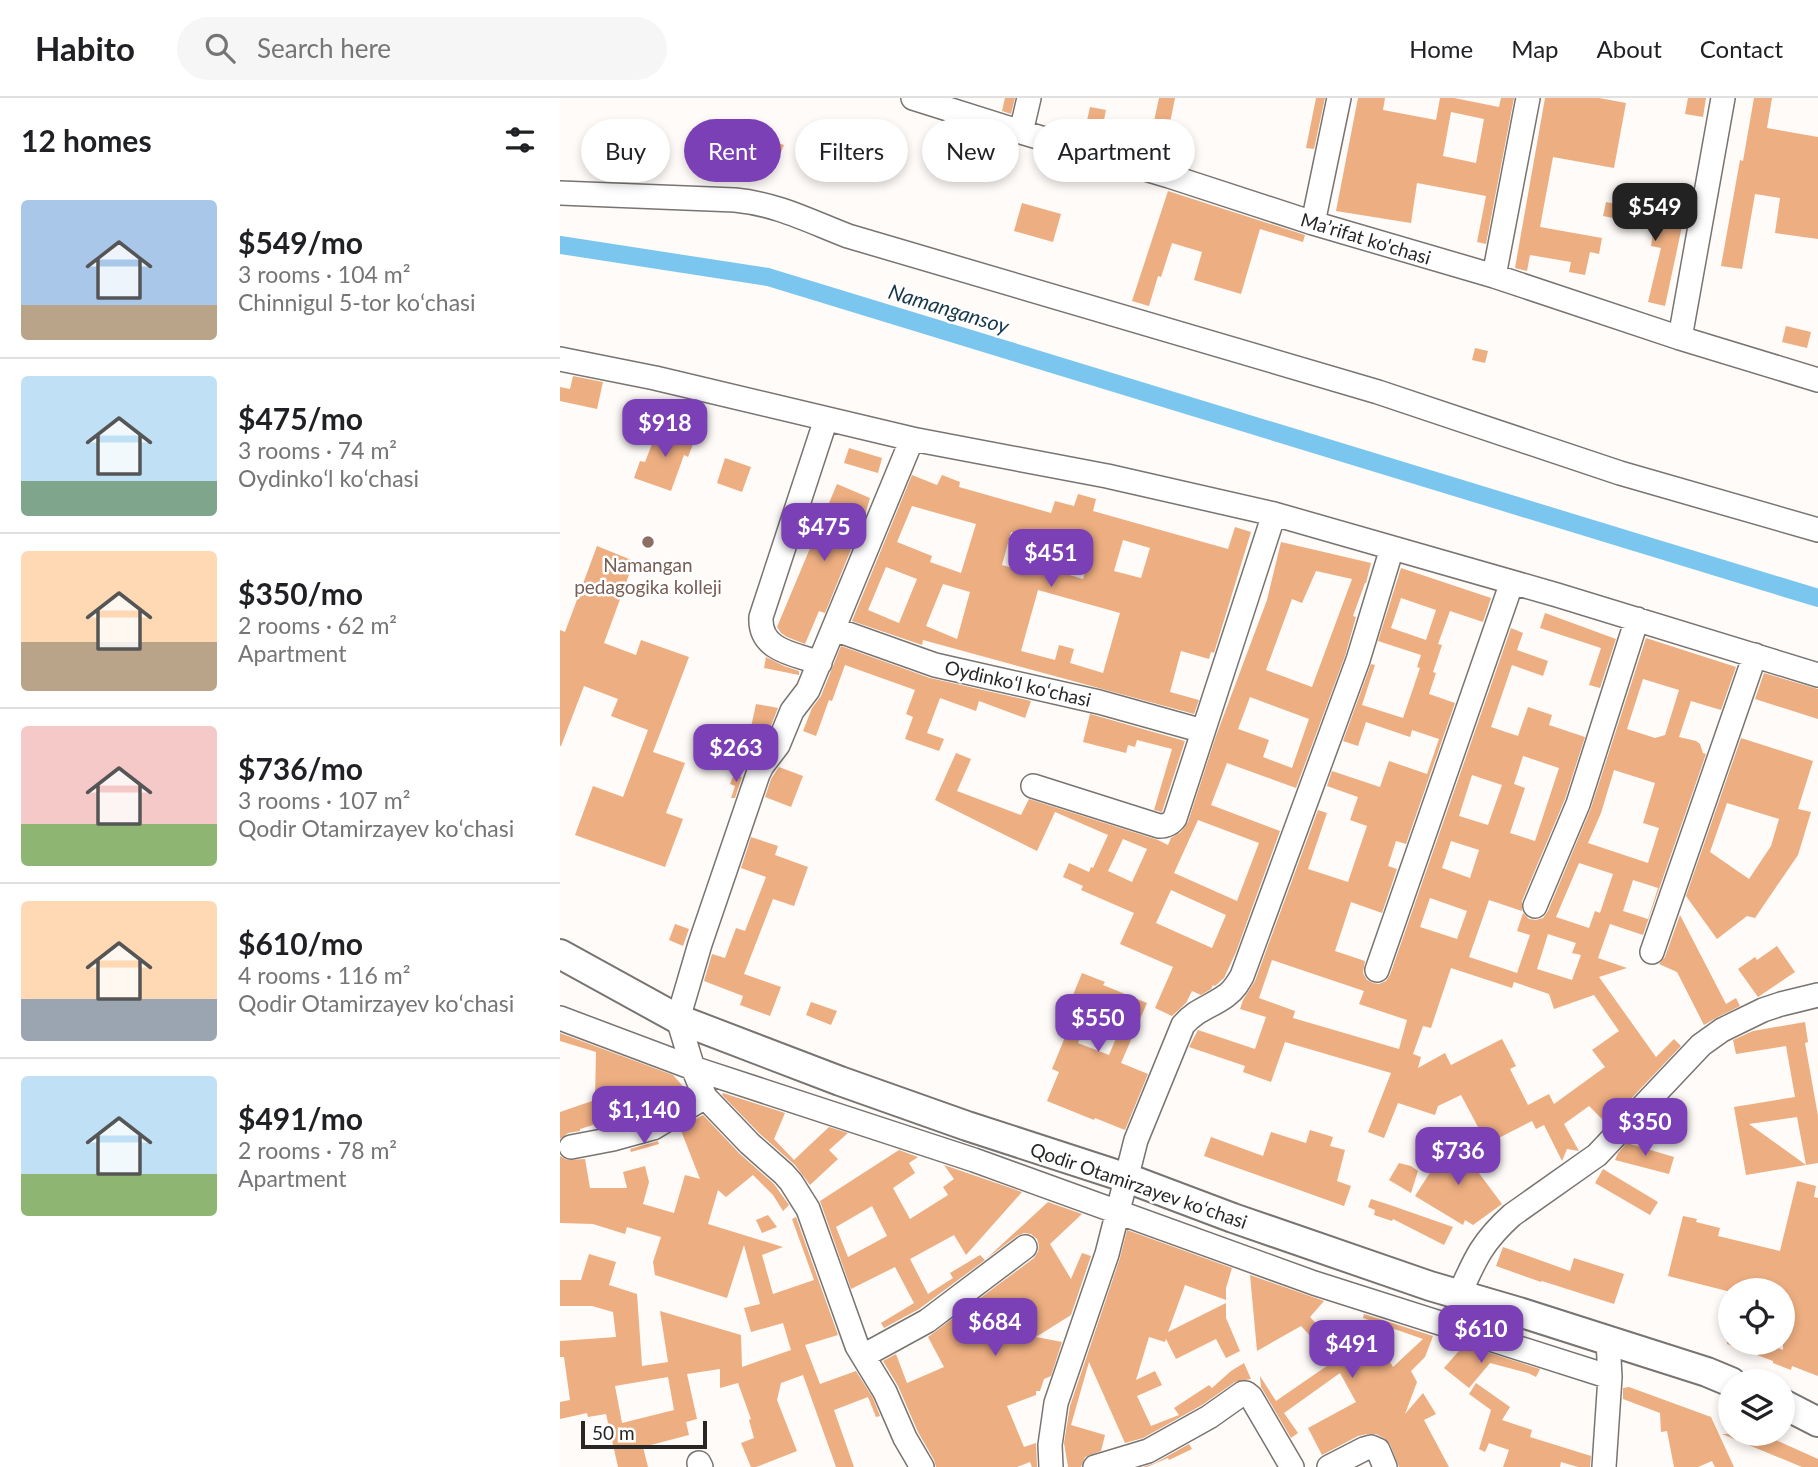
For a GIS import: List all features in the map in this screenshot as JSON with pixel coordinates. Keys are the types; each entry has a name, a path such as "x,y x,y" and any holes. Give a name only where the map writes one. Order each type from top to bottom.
{"main road":[{"name":"Qodir Otamirzayev koʻchasi","path":"560,954 678,1019 840,1081 1127,1178 1326,1251 1718,1377"},
{"path":"1795,1410 1818,1422"}],"street":[{"name":"Maʼrifat ko'chasi","path":"913,98 1313,223 1494,276 1680,338 1818,380"},
{"path":"1021,132 1028,98"},
{"path":"1313,223 1339,98"},
{"path":"1494,276 1528,98"},
{"path":"1680,338 1723,98"},
{"path":"560,193 735,200 773,206 848,236 1378,392 1620,473 1818,530"},
{"path":"560,359 655,378 912,439 1107,476 1274,514 1512,582 1818,675"},
{"path":"820,663 775,647 767,641 760,626 826,419"},
{"path":"912,439 808,690 787,720 778,746 758,775 700,944 678,1019 705,1097 750,1144 784,1174 808,1209 858,1346 885,1392 905,1438 922,1467"},
{"path":"1033,786 1159,826 1171,823 1175,818 1274,514"},
{"path":"1051,1467 1050,1445 1056,1403 1107,1254 1136,1140 1183,1025 1195,1013 1226,996 1242,976 1354,671 1392,548"},
{"path":"1377,970 1512,582"},
{"path":"1535,906 1578,804 1637,620"},
{"name":"Oydinkoʻl koʻchasi","path":"834,629 936,665 1099,702 1203,732"},
{"path":"1652,952 1755,655"},
{"path":"1460,1295 1478,1254 1500,1226 1597,1155 1701,1045 1722,1030 1763,1010 1818,995"},
{"path":"560,1018 693,1068 974,1160 1314,1283 1610,1377"},
{"path":"571,1147 653,1128 705,1097"},
{"path":"1221,1250 1233,1218"},
{"path":"863,1356 927,1321 1025,1247"},
{"path":"1314,1283 1326,1251"},
{"path":"1422,1318 1430,1286"},
{"path":"1604,1467 1610,1377 1608,1340"},
{"path":"1095,1467 1149,1451 1209,1417 1243,1393 1251,1397 1292,1467"},
{"path":"1329,1467 1371,1447 1378,1450 1385,1467"}],"building":[{"path":"1005,98 1015,98 1011,114 1002,111"},
{"path":"1159,98 1175,98 1171,119 1154,119"},
{"path":"1316,98 1325,98 1314,149 1306,148"},
{"path":"1358,98 1385,98 1383,110 1436,120 1440,98 1454,98 1499,107 1501,98 1514,98 1486,244 1477,242 1486,196 1417,183 1411,223 1336,211","holes":["1451,112 1484,119 1476,163 1443,156"]},
{"path":"1545,98 1599,98 1626,103 1614,168 1553,157 1540,227 1602,238 1599,254 1590,252 1585,275 1569,272 1571,262 1530,255 1527,271 1515,268"},
{"path":"1688,98 1706,98 1703,117 1685,114"},
{"path":"1754,98 1772,98 1767,128 1818,137 1818,239 1775,233 1780,198 1755,194 1742,269 1721,266"},
{"path":"1090,107 1106,110 1104,119 1087,119"},
{"path":"1168,191 1305,235 1303,242 1260,229 1241,294 1194,280 1202,252 1172,243 1149,306 1132,301"},
{"path":"1606,202 1684,217 1665,306 1648,302 1661,248 1651,246 1654,226 1603,216"},
{"path":"1022,203 1061,214 1053,242 1014,231"},
{"path":"1786,326 1811,332 1807,348 1782,342"},
{"path":"1475,348 1488,351 1485,363 1472,360"},
{"path":"573,376 603,382 597,409 560,401 560,387 570,389"},
{"path":"659,426 695,439 688,457 684,455 671,491 634,478 640,461 645,462"},
{"path":"849,448 882,458 878,473 844,463"},
{"path":"725,458 751,467 742,492 717,483"},
{"path":"912,475 937,485 942,475 960,482 959,487 1051,513 1055,501 1074,506 1078,494 1096,499 1093,511 1228,549 1235,527 1251,532 1214,653 1211,652 1209,659 1181,651 1170,692 1199,700 1194,714 923,640 922,645 852,621","holes":["912,506 976,524 961,573 930,562 932,556 897,542","1011,532 1036,539 1027,572 1002,565","1059,537 1092,546 1083,579 1050,569","1123,540 1150,548 1141,578 1114,571","886,567 917,579 899,623 868,610","943,584 970,592 957,639 926,626","1038,590 1120,613 1103,673 1070,663 1074,649 1059,645 1055,660 1021,651"]},
{"path":"837,484 870,498 825,613 819,611 805,644 787,637 777,627"},
{"path":"1281,542 1371,563 1353,616 1356,617 1345,656 1296,788 1227,763 1211,805 1280,831 1224,978 1201,995 1192,991 1186,1003 1172,1016 1155,1008 1173,967 1120,944 1134,913 1081,890 1083,886 1063,877 1069,863 1089,872 1108,835 1055,812 1037,851 935,800 956,753 971,759 957,791 1021,815 1029,799 1168,845 1171,838 1181,832 1188,822 1216,736 1267,600","holes":["1316,571 1352,579 1312,687 1266,670 1292,599 1302,603","1250,697 1309,719 1292,768 1263,757 1269,740 1238,729","1198,820 1259,843 1237,901 1174,873","1123,839 1147,849 1132,882 1108,871","1171,890 1226,915 1212,948 1156,923"]},
{"path":"597,546 634,561 604,643 636,655 641,640 689,657 653,752 685,763 666,813 683,819 665,867 575,835 593,786 623,797 648,730 611,716 618,699 584,686 560,746 560,630 565,632"},
{"path":"1401,568 1491,598 1483,622 1450,611 1438,644 1442,645 1429,694 1455,703 1406,844 1396,841 1388,866 1397,869 1382,913 1351,902 1335,951 1365,961 1363,973 1367,980 1379,984 1386,981 1390,975 1511,628 1523,633 1517,650 1548,661 1543,676 1512,665 1491,727 1518,736 1528,707 1552,715 1549,725 1585,737 1565,799 1522,901 1522,911 1489,900 1469,957 1517,973 1530,935 1517,931 1523,913 1529,919 1536,920 1543,918 1548,911 1591,808 1646,638 1736,667 1721,710 1691,701 1679,737 1696,741 1706,754 1643,935 1610,924 1598,958 1627,968 1599,977 1656,1057 1674,1039 1681,1046 1607,1124 1589,1106 1564,1124 1579,1151 1567,1149 1562,1161 1544,1125 1536,1129 1532,1121 1487,1144 1461,1095 1438,1106 1435,1115 1398,1103 1384,1138 1368,1132 1391,1073 1285,1042 1271,1082 1243,1072 1245,1066 1189,1047 1198,1030 1255,1049 1266,1017 1240,1009 1255,981 1318,810 1327,813 1308,869 1348,882 1367,826 1350,820 1358,797 1327,786 1332,771 1380,787 1389,761 1427,774 1439,739 1412,730 1410,737 1366,722 1358,746 1343,741 1371,664 1375,665 1362,705 1403,718 1420,668 1417,667 1421,655 1378,641","holes":["1401,598 1436,610 1426,640 1391,628","1643,679 1679,690 1665,735 1655,738 1627,729","1523,756 1559,768 1535,841 1510,833 1525,788 1514,784","1614,770 1655,783 1643,823 1659,828 1648,863 1588,843 1601,813","1472,775 1502,785 1488,825 1459,816","1451,841 1479,850 1470,878 1442,868","1579,863 1613,874 1600,913 1595,911 1589,928 1556,917","1633,880 1658,888 1648,919 1623,911","1430,898 1467,911 1457,939 1420,927","1548,934 1576,943 1572,953 1581,955 1572,980 1537,969","1272,960 1364,991 1359,1004 1407,1020 1399,1049 1293,1018 1295,1011 1259,998","1451,968 1512,988 1514,982 1549,994 1554,1009 1594,995 1619,1031 1592,1050 1605,1067 1554,1104 1549,1094 1528,1105 1510,1069 1516,1066 1502,1039 1451,1065 1445,1053 1418,1068 1421,1057 1413,1054 1423,1026 1431,1028"]},
{"path":"1545,613 1616,639 1600,688 1589,685 1601,648 1540,628"},
{"path":"841,646 930,678 1031,701 1025,718 979,701 976,711 940,698 927,733 944,739 939,751 905,739 913,717 906,714 915,690 845,665 816,736 803,731 812,708 821,696"},
{"path":"766,657 799,671 799,675 764,668"},
{"path":"1764,673 1818,689 1818,719 1755,699"},
{"path":"756,704 778,708 761,744 748,741"},
{"path":"1090,714 1185,741 1162,812 1154,810 1172,749 1137,740 1135,747 1128,745 1126,753 1083,742"},
{"path":"1741,738 1813,761 1798,809 1811,812 1798,855 1755,918 1747,916 1717,939 1686,896","holes":["1727,803 1779,819 1771,846 1749,879 1710,852"]},
{"path":"779,767 803,776 791,807 765,797 771,779"},
{"path":"734,774 742,777 735,798 731,798 735,786 730,784"},
{"path":"751,837 778,846 775,855 808,867 794,906 773,899 744,974 781,987 770,1016 740,1005 743,996 704,981 712,954 725,958 736,928 745,931 766,877 741,868"},
{"path":"1680,915 1726,1004 1736,998 1740,1006 1704,1025 1677,972 1659,964 1665,957"},
{"path":"675,924 689,929 683,946 669,940"},
{"path":"1777,946 1795,972 1758,997 1738,969"},
{"path":"1082,973 1147,1003 1121,1063 1148,1074 1125,1130 1047,1101 1059,1072 1052,1069 1065,1037 1057,1034","holes":["1095,1002 1126,1014 1109,1055 1078,1043"]},
{"path":"811,1002 837,1011 831,1025 806,1015"},
{"path":"1805,1022 1808,1042 1805,1043 1818,1116 1818,1163 1746,1175 1734,1107 1795,1097 1786,1046 1736,1054 1733,1040 1753,1031","holes":["1797,1117 1806,1165 1749,1124"]},
{"path":"560,1033 673,1075 687,1091 647,1115 608,1126 606,1121 568,1133 560,1139 560,1112 595,1100 596,1052 560,1041"},
{"path":"723,1093 785,1113 774,1139 794,1160 829,1127 848,1133 829,1150 838,1159 810,1185 795,1165 760,1134"},
{"path":"703,1115 740,1154 774,1184 789,1205 783,1211 773,1195 753,1175 726,1197 718,1190 708,1224 783,1247 762,1255 773,1294 814,1280 792,1219 796,1217 838,1335 805,1345 820,1384 856,1371 873,1398 880,1416 876,1417 868,1397 834,1410 854,1467 836,1467 803,1375 781,1383 777,1400 797,1451 756,1467 751,1467 741,1443 754,1438 749,1420 751,1419 738,1383 720,1388 720,1369 687,1374 697,1419 686,1422 689,1435 643,1447 648,1467 618,1467 606,1414 588,1417 587,1413 560,1419 560,1402 570,1400 564,1357 560,1357 560,1341 616,1337 613,1312 592,1306 560,1306 560,1280 581,1280 589,1254 616,1262 609,1285 637,1294 642,1366 668,1362 660,1311 741,1335 742,1367 791,1350 783,1323 751,1332 744,1308 760,1304 744,1245 727,1298 655,1275 653,1262 661,1237 627,1227 625,1234 593,1224 560,1223 560,1156 567,1160 585,1159 590,1188 627,1188 623,1172 645,1166 649,1182 643,1204 674,1213 685,1175 700,1179 680,1128","holes":["668,1377 674,1410 622,1423 615,1386"]},
{"path":"1310,1130 1333,1137 1330,1146 1345,1150 1337,1181 1351,1186 1344,1206 1204,1156 1211,1137 1263,1156 1271,1132 1306,1143"},
{"path":"1451,1138 1475,1153 1470,1161 1502,1204 1473,1225 1465,1220 1463,1225 1415,1196 1431,1171 1435,1172 1439,1162 1437,1161"},
{"path":"658,1141 659,1144 631,1152 630,1149"},
{"path":"1627,1143 1674,1157 1669,1174 1615,1160"},
{"path":"899,1150 918,1157 909,1163 915,1173 893,1188 910,1219 948,1195 943,1187 954,1179 944,1165 1022,1192 966,1255 954,1235 910,1259 928,1294 953,1278 950,1273 980,1255 985,1260 919,1309 884,1328 881,1323 914,1303 895,1267 851,1289 820,1201","holes":["872,1206 887,1236 848,1257 836,1227"]},
{"path":"1399,1163 1418,1171 1411,1193 1389,1180"},
{"path":"1603,1169 1658,1202 1650,1215 1595,1183"},
{"path":"1797,1181 1816,1186 1814,1197 1818,1198 1818,1376 1792,1366 1788,1369 1757,1355 1795,1355 1795,1278 1718,1278 1718,1289 1668,1276 1683,1216 1720,1228 1718,1236 1780,1251"},
{"path":"1371,1199 1453,1227 1444,1245 1393,1219 1392,1221 1374,1215 1375,1210 1368,1207"},
{"path":"1048,1202 1082,1214 1050,1244 1071,1279 1082,1253 1091,1256 1071,1315 1036,1337 1062,1342 1051,1376 1044,1379 1036,1395 1007,1406 1024,1447 1036,1443 1037,1467 1032,1467 1030,1462 1017,1467 936,1467 898,1386 883,1361 896,1354 907,1383 944,1367 928,1337 1034,1258 1038,1252 1037,1239 1024,1233 986,1259"},
{"path":"768,1215 777,1227 762,1233 756,1220"},
{"path":"1127,1230 1232,1268 1226,1288 1226,1300 1185,1285 1168,1332 1226,1303 1226,1318 1240,1351 1226,1358 1216,1339 1176,1359 1166,1339 1165,1342 1149,1337 1136,1380 1155,1371 1162,1385 1137,1396 1151,1426 1179,1415 1174,1408 1209,1385 1212,1388 1244,1363 1251,1379 1235,1382 1202,1405 1143,1438 1125,1443 1089,1362 1071,1425 1105,1435 1101,1451 1085,1457 1081,1467 1068,1467 1064,1443 1070,1406"},
{"path":"1503,1247 1570,1271 1574,1258 1624,1274 1614,1304 1496,1266"},
{"path":"1250,1275 1324,1301 1310,1317 1343,1352 1368,1324 1393,1367 1423,1339 1363,1318 1364,1314 1433,1336 1425,1357 1411,1371 1417,1382 1405,1414 1423,1393 1436,1414 1424,1420 1449,1467 1399,1467 1390,1444 1376,1434 1358,1436 1322,1455 1308,1428 1356,1402 1340,1373 1284,1413 1298,1433 1291,1438 1261,1387 1260,1376 1276,1401 1334,1361 1301,1326 1257,1351"},
{"path":"1464,1345 1540,1369 1536,1377 1490,1363 1469,1388 1444,1368"},
{"path":"1476,1383 1510,1407 1502,1420 1532,1430 1530,1437 1591,1456 1590,1467 1561,1462 1560,1467 1503,1467 1509,1450 1489,1443 1485,1452 1479,1449 1491,1410 1469,1394"},
{"path":"1629,1387 1711,1417 1718,1432 1718,1446 1724,1446 1734,1467 1715,1467 1712,1461 1698,1467 1674,1467 1667,1431 1661,1432 1660,1413 1623,1399 1623,1388"},
{"path":"1189,1444 1192,1449 1169,1460 1168,1458 1147,1467 1143,1467 1155,1463"},
{"path":"1751,1446 1789,1446 1818,1459 1818,1467 1802,1467"}],"waterway":[{"name":"Namangansoy","path":"560,245 768,277 1818,598"}],"place":[{"name":"Namangan pedagogika kolleji","path":"648,542"}]}
